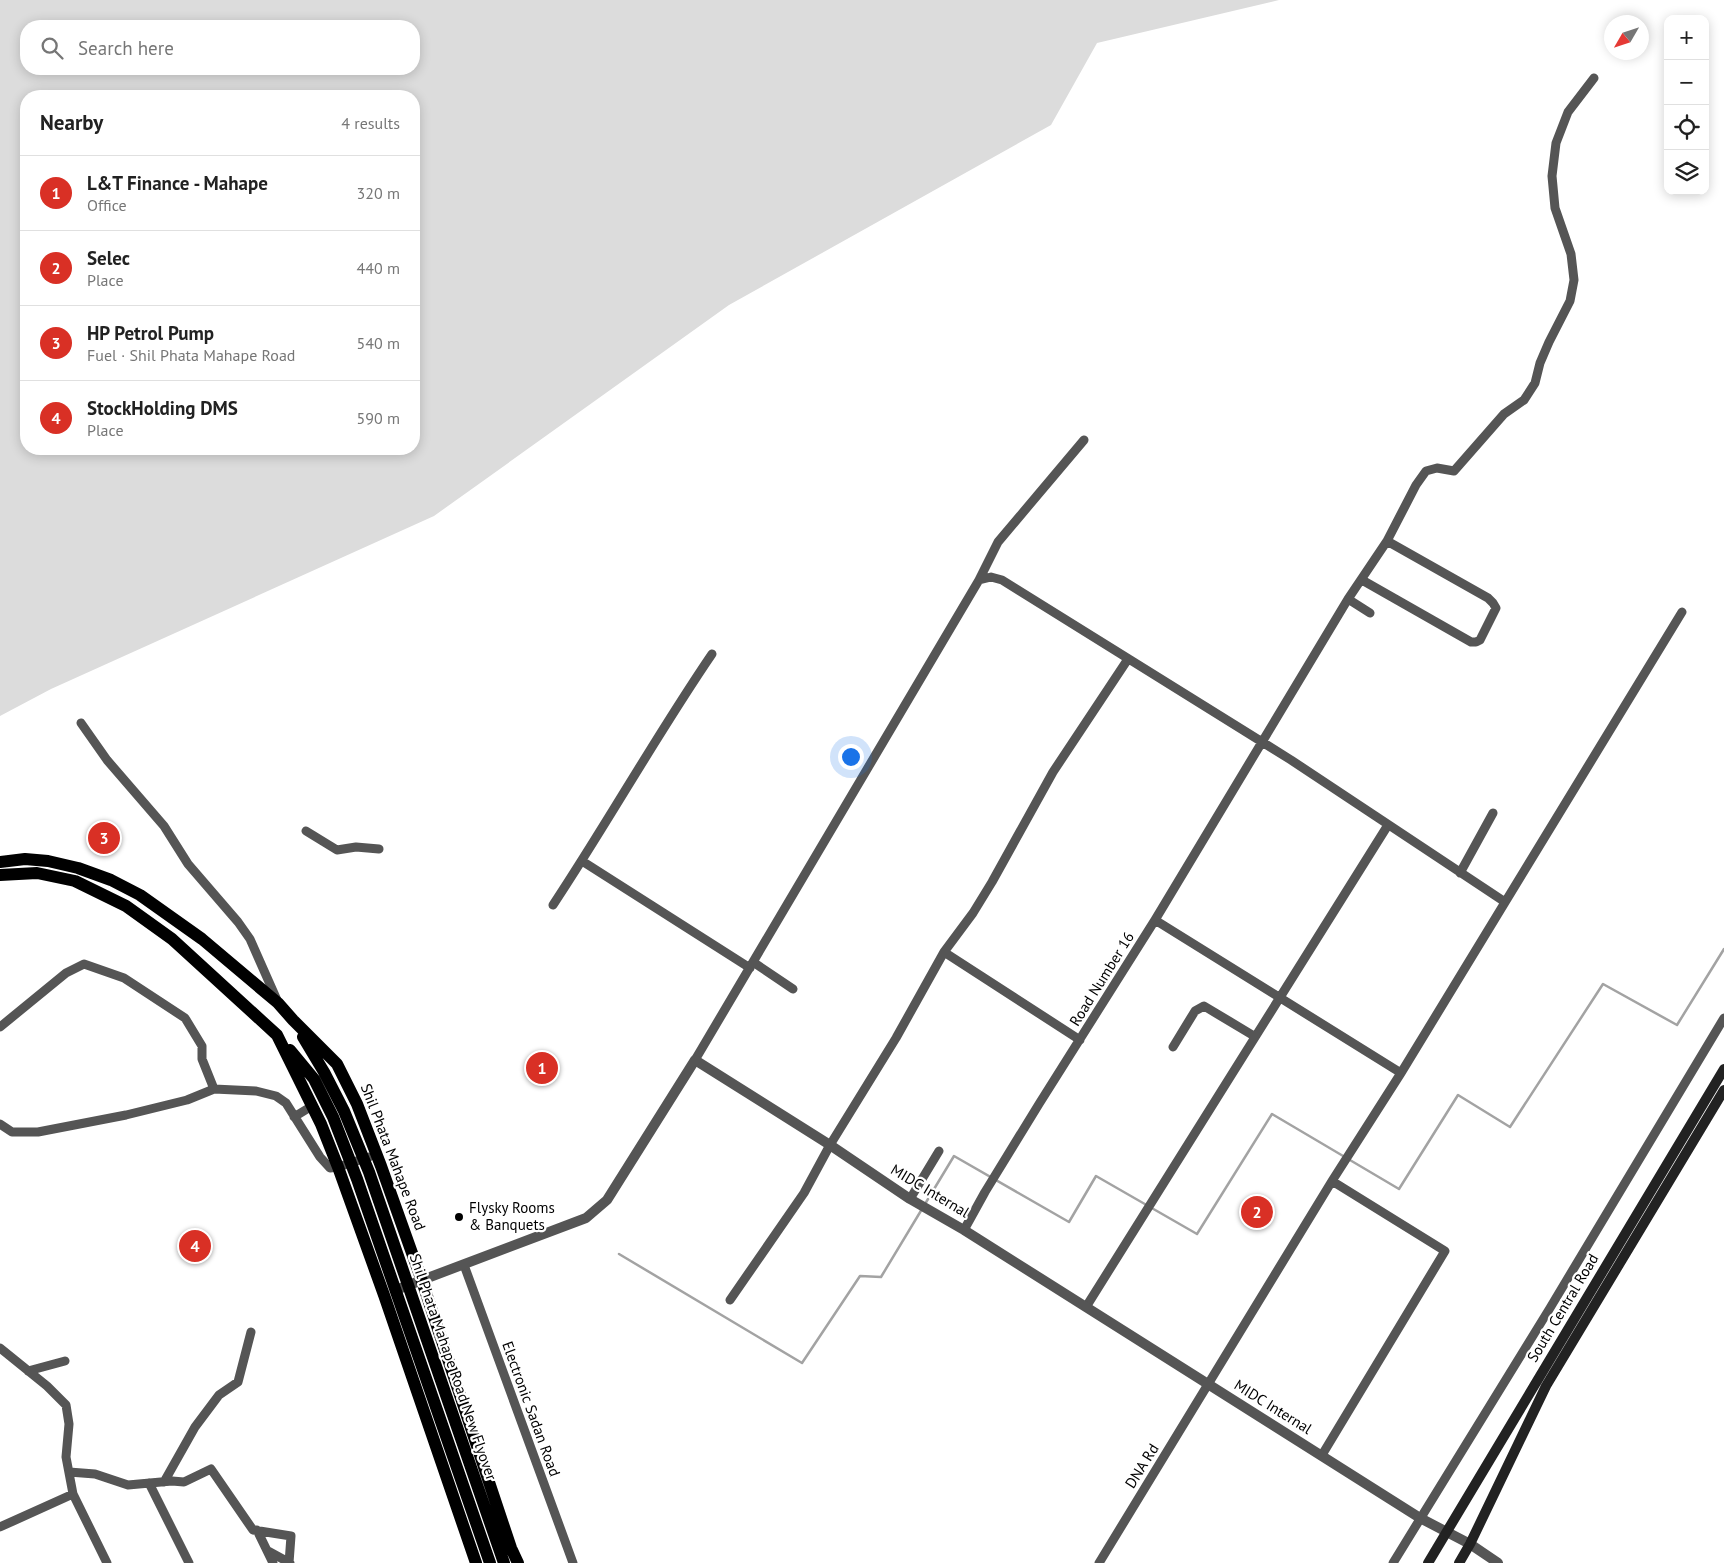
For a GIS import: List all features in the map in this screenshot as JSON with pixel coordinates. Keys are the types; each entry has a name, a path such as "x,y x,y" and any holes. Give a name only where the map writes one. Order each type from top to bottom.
{"main road":[{"name":"Shil Phata Mahape Road","path":"0,862 25,859 48,861 78,868 111,880 140,895 202,939 278,1002 293,1020 337,1064 357,1104 376,1154 422,1281 508,1539 518,1563"},
{"path":"0,875 37,873 75,881 126,906 172,938 278,1034 322,1124 384,1295 476,1563"},
{"name":"Shil Phata Mahape Road New Flyover","path":"293,1020 319,1076 357,1179 490,1563"},
{"name":"Shil Phata Mahape Road New Flyover","path":"278,1034 319,1076 344,1110 369,1172 504,1563"},
{"name":"South Central Road","path":"1428,1563 1724,1069"},
{"name":"South Central Road","path":"1459,1563 1546,1386 1724,1090"}],"street":[{"name":"Road Number 16","path":"964,1230 994,1177 1154,920 1348,599 1387,541 1416,484 1426,471 1437,468 1454,471 1504,414 1524,400 1535,383 1540,363 1570,301 1574,280 1571,254 1555,208 1552,176 1556,143 1568,112 1594,78"},
{"path":"384,1295 586,1218 607,1200 695,1060 979,580 998,542 1084,440"},
{"path":"1362,580 1471,642 1480,640 1496,608 1493,603 1488,598 1387,541"},
{"path":"979,580 991,577 1002,580 1262,742 1505,902"},
{"path":"1348,599 1370,613"},
{"name":"DNA Rd","path":"1099,1563 1682,612"},
{"path":"554,905 680,700 712,654"},
{"path":"730,1300 804,1194 830,1145 896,1038 944,952 973,913 992,882 1052,772 1128,658"},
{"path":"80,723 106,760 164,826 188,864 238,922 250,939 278,1002"},
{"path":"1460,873 1493,813"},
{"path":"1086,1306 1388,824"},
{"path":"306,831 337,850 356,847 379,849"},
{"path":"582,861 793,989"},
{"path":"1154,920 1401,1073"},
{"path":"944,952 1080,1040"},
{"path":"0,1027 66,973 84,964 95,967 124,978 185,1018 202,1046 202,1060 214,1089"},
{"path":"1173,1047 1195,1011 1204,1006 1254,1036"},
{"path":"1393,1563 1550,1308 1724,1018"},
{"name":"MIDC Internal","path":"695,1060 830,1145 910,1200 964,1230 1420,1518 1470,1544 1498,1563"},
{"path":"0,1124 12,1132 38,1132 126,1115 187,1100 214,1089 256,1091 276,1096 286,1103 325,1164 330,1168 376,1154"},
{"path":"294,1117 312,1106"},
{"path":"910,1200 939,1152"},
{"path":"1322,1455 1445,1252 1334,1178"},
{"name":"Electronic Sadan Road","path":"464,1265 573,1563"},
{"path":"164,1482 195,1427 219,1395 238,1382 251,1332"},
{"path":"0,1348 47,1386 66,1405 69,1424 66,1457 73,1494 107,1563"},
{"path":"28,1371 65,1361"},
{"path":"69,1472 95,1474 128,1485 184,1482 211,1469 253,1530 291,1536 290,1563 267,1550"},
{"path":"149,1483 189,1563"},
{"path":"0,1527 73,1494"},
{"path":"257,1530 273,1563"}],"shaded area":[{"path":"0,0 1279,0 1097,43 1051,125 729,305 434,516 51,689 0,716"}],"waterway":[{"path":"925,1204 954,1156 1069,1222 1096,1176 1197,1234 1272,1114 1399,1189 1458,1095 1510,1127 1603,984 1677,1025 1724,949"},
{"path":"619,1254 802,1363 860,1276 881,1277 922,1209"}],"place":[{"name":"HP Petrol Pump","path":"104,838"},
{"name":"L&T Finance - Mahape","path":"542,1068"},
{"name":"Selec","path":"1257,1212"},
{"name":"Flysky Rooms & Banquets","path":"459,1217"},
{"name":"StockHolding DMS","path":"195,1246"}]}
